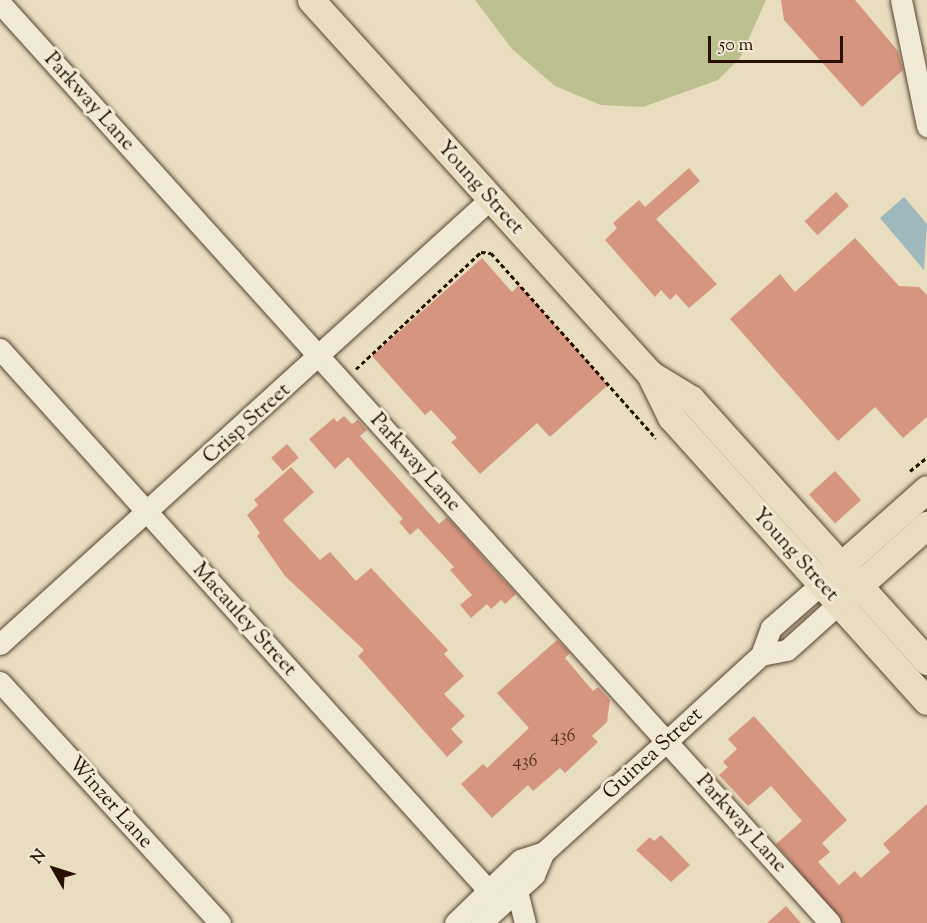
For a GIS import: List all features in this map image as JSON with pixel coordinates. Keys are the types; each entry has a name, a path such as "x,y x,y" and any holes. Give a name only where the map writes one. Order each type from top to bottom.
{"main road":[{"name":"Young Street","path":"311,0 650,374 691,399 927,661"},
{"name":"Young Street","path":"650,374 671,417 927,701"},
{"path":"820,584 927,489"},
{"path":"838,604 927,525"}],"street":[{"path":"901,0 927,126"},
{"name":"Parkway Lane","path":"0,3 830,923"},
{"name":"Crisp Street","path":"0,644 148,514 490,199"},
{"name":"Macauley Street","path":"0,349 488,890"},
{"name":"Guinea Street","path":"455,923 520,860 544,852 761,655 771,628 820,584"},
{"name":"Guinea Street","path":"761,655 787,650 838,604"},
{"name":"Winzer Lane","path":"0,682 220,923"},
{"name":"Guinea Street","path":"482,923 534,875 544,852"},
{"path":"517,891 525,923"}],"path":[{"path":"341,382 481,252 491,253 656,438"}],"green space":[{"path":"475,0 766,0 740,58 718,80 643,107 601,105 555,86 512,49"}],"water":[{"path":"904,197 927,224 924,270 880,218"}],"building":[{"path":"781,0 855,0 898,51 903,70 862,107 784,20"},
{"path":"689,168 700,181 656,219 717,284 689,308 676,294 670,300 661,290 655,297 605,240 617,228 613,223 639,200 645,207"},
{"path":"836,192 849,206 818,235 805,221"},
{"path":"855,238 899,286 919,287 927,295 927,417 903,438 875,407 838,441 730,319 780,274 795,292"},
{"path":"482,258 512,292 519,285 608,385 550,437 537,423 480,474 451,442 457,438 431,410 425,415 372,356"},
{"path":"344,416 352,424 358,420 367,430 360,436 439,524 447,517 516,594 505,604 501,600 491,609 487,604 471,618 460,605 472,595 450,570 454,567 418,528 410,535 399,522 403,519 348,457 335,469 309,439 334,418 337,422"},
{"path":"287,444 299,458 283,471 271,458"},
{"path":"291,467 314,492 283,520 320,560 330,552 356,581 371,568 448,650 444,654 464,676 444,694 465,716 451,729 463,742 447,757 358,656 364,650 285,576 257,536 260,533 247,515 258,505 254,500"},
{"path":"835,471 861,500 835,523 809,494"},
{"path":"557,640 570,653 565,658 593,691 598,687 610,700 607,722 592,736 598,742 565,773 560,768 533,791 528,785 492,818 461,784 483,764 487,768 529,728 497,693"},
{"path":"754,716 847,820 822,843 830,852 818,862 839,885 855,871 861,878 890,852 883,844 927,804 927,923 842,923 776,844 802,821 771,786 748,806 719,775 728,767 723,762 737,749 728,739"},
{"path":"661,835 690,865 671,882 636,850 650,837 654,841"},
{"path":"786,906 801,923 767,923"}]}
